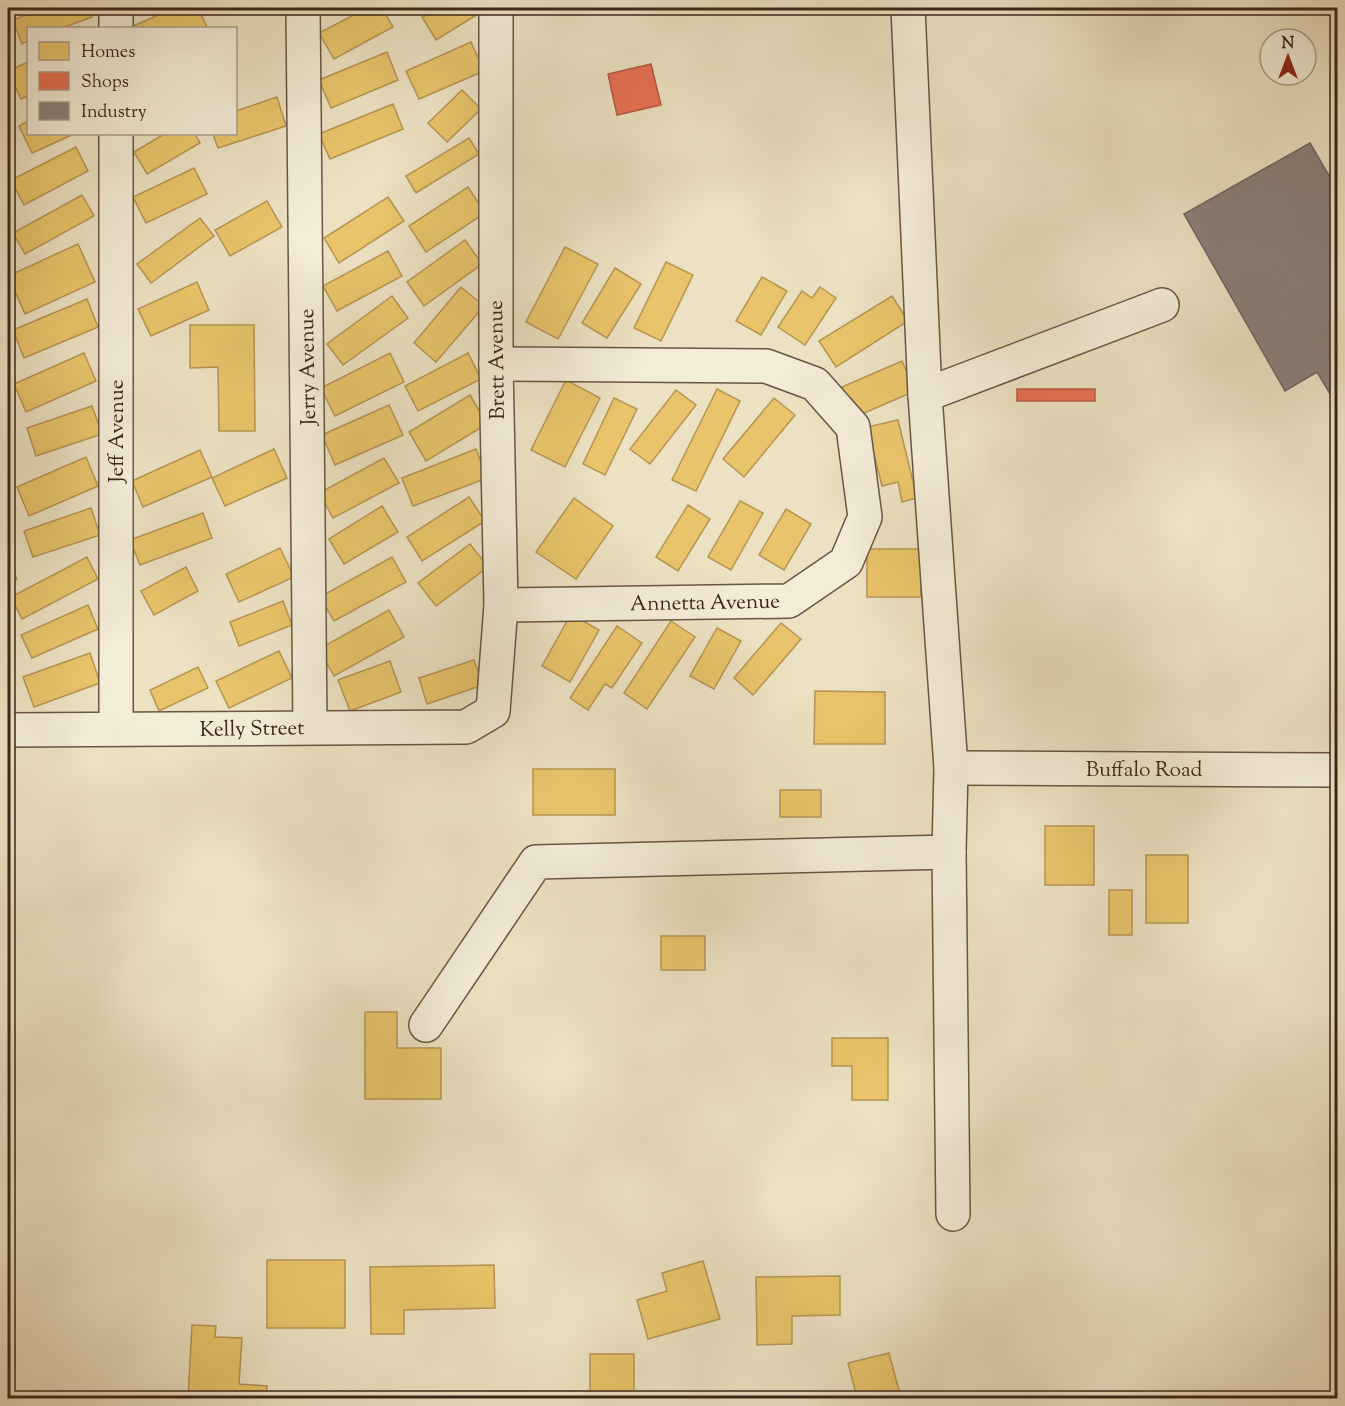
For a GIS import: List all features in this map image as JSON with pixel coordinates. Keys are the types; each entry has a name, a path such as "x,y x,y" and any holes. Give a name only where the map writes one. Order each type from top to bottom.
{"street":[{"path":"116,8 116,27"},
{"name":"Jerry Avenue","path":"303,8 310,727"},
{"name":"Brett Avenue","path":"493,711 501,605 495,364 496,8"},
{"path":"908,8 925,395 951,768 949,852 953,1214"},
{"name":"Jeff Avenue","path":"116,135 116,729"},
{"path":"925,395 1162,305"},
{"name":"Annetta Avenue","path":"495,364 766,366 815,384 853,427 865,518 846,562 789,601 501,605"},
{"name":"Kelly Street","path":"8,730 466,727 493,711"},
{"name":"Buffalo Road","path":"951,768 1338,770"},
{"path":"426,1025 536,862 949,852"}],"building: Homes":[{"path":"45,8 88,8 92,17 65,27 27,27 27,42 22,44 13,20"},
{"path":"174,8 198,8 207,27 131,27"},
{"path":"367,8 382,8 393,27 334,59 319,33"},
{"path":"438,8 480,8 483,11 436,40 422,17"},
{"path":"471,42 484,71 419,99 406,71"},
{"path":"387,52 398,80 331,108 319,80"},
{"path":"27,62 27,96 21,99 8,71"},
{"path":"462,90 481,109 447,142 428,123"},
{"path":"277,97 286,126 218,148 213,135 237,135 237,111"},
{"path":"393,104 403,129 330,159 319,134"},
{"path":"27,122 27,135 72,135 32,153 19,126"},
{"path":"162,135 196,135 200,143 147,174 134,152"},
{"path":"469,138 479,154 416,193 406,176"},
{"path":"76,147 88,171 24,205 11,180"},
{"path":"194,168 207,194 146,223 133,197"},
{"path":"468,187 485,213 426,252 409,226"},
{"path":"82,195 94,216 25,254 13,233"},
{"path":"388,197 404,221 339,263 324,238"},
{"path":"267,201 282,227 230,256 215,230"},
{"path":"200,218 214,236 151,283 137,264"},
{"path":"465,240 482,264 424,306 407,282"},
{"path":"78,244 95,282 25,314 8,276"},
{"path":"565,247 598,264 558,339 526,322"},
{"path":"388,251 402,276 337,311 323,286"},
{"path":"666,262 693,275 661,341 634,328"},
{"path":"615,268 641,284 607,338 582,323"},
{"path":"762,277 787,291 761,335 736,321"},
{"path":"197,282 209,310 151,336 138,309"},
{"path":"461,287 484,306 436,362 414,343"},
{"path":"820,287 836,298 805,345 778,327 802,291 812,298"},
{"path":"392,296 408,318 343,365 327,344"},
{"path":"892,296 908,321 836,367 819,341"},
{"path":"87,299 98,327 24,358 13,330"},
{"path":"190,325 254,325 255,431 219,431 218,367 190,368"},
{"path":"84,353 96,381 26,412 14,384"},
{"path":"390,353 404,382 335,416 321,388"},
{"path":"468,353 481,379 418,411 405,386"},
{"path":"902,361 915,391 855,417 842,387"},
{"path":"566,380 600,398 565,467 531,450"},
{"path":"717,389 740,401 696,491 672,480"},
{"path":"676,390 696,405 650,464 630,449"},
{"path":"470,395 487,424 426,461 409,432"},
{"path":"614,398 637,409 605,475 583,464"},
{"path":"774,398 795,415 744,477 723,459"},
{"path":"389,405 403,435 335,465 322,435"},
{"path":"92,406 102,434 36,456 27,428"},
{"path":"898,420 917,498 902,502 898,482 882,486 867,427"},
{"path":"274,449 287,478 225,506 212,478"},
{"path":"476,449 487,478 413,506 402,478"},
{"path":"200,450 212,477 143,507 132,481"},
{"path":"86,457 98,486 29,516 17,487"},
{"path":"384,458 399,483 333,518 319,493"},
{"path":"469,497 485,521 422,561 407,537"},
{"path":"574,498 613,526 576,579 536,552"},
{"path":"740,501 763,513 731,570 708,557"},
{"path":"688,505 710,519 678,571 656,557"},
{"path":"382,506 398,532 344,564 329,539"},
{"path":"91,508 100,535 33,557 24,531"},
{"path":"786,509 811,524 784,570 759,555"},
{"path":"203,513 212,538 140,565 130,540"},
{"path":"470,544 488,567 436,606 418,583"},
{"path":"280,548 294,577 239,602 226,574"},
{"path":"867,549 921,549 921,597 867,597"},
{"path":"87,557 98,579 22,619 11,597"},
{"path":"392,557 406,582 334,621 320,597"},
{"path":"8,561 17,579 8,585"},
{"path":"186,567 198,591 154,615 141,591"},
{"path":"283,601 292,625 239,646 230,622"},
{"path":"88,605 98,629 32,658 21,635"},
{"path":"389,610 404,637 334,676 319,649"},
{"path":"571,614 599,630 570,682 542,666"},
{"path":"671,621 695,637 647,709 624,693"},
{"path":"781,623 801,639 753,695 734,678"},
{"path":"617,626 642,643 612,688 605,684 588,710 570,698"},
{"path":"717,628 741,641 714,689 690,676"},
{"path":"279,651 292,678 229,708 216,681"},
{"path":"90,653 100,683 34,707 23,677"},
{"path":"474,660 483,685 427,704 419,678"},
{"path":"390,661 401,692 350,711 338,680"},
{"path":"198,667 208,688 159,711 150,690"},
{"path":"815,691 885,692 885,744 814,744"},
{"path":"533,769 615,769 615,815 533,815"},
{"path":"780,790 821,790 821,817 780,817"},
{"path":"1045,826 1094,826 1094,885 1045,885"},
{"path":"1146,855 1188,855 1188,923 1146,923"},
{"path":"1109,890 1132,890 1132,935 1109,935"},
{"path":"661,936 705,936 705,970 661,970"},
{"path":"365,1012 397,1012 397,1048 441,1048 441,1099 365,1099"},
{"path":"832,1038 888,1038 888,1100 852,1100 852,1066 832,1066"},
{"path":"267,1260 345,1260 345,1328 267,1328"},
{"path":"703,1261 720,1319 648,1339 637,1300 667,1291 662,1273"},
{"path":"494,1265 495,1308 404,1310 404,1334 371,1334 370,1267"},
{"path":"840,1276 840,1315 792,1316 792,1344 757,1345 756,1277"},
{"path":"192,1325 216,1326 215,1337 242,1338 239,1384 267,1386 266,1398 188,1398"},
{"path":"889,1353 901,1398 857,1398 848,1363"},
{"path":"590,1354 634,1354 634,1398 590,1398"},
{"path":"68,1392 137,1392 137,1398 68,1398"}],"building: Shops":[{"path":"651,64 661,105 617,115 608,74"},
{"path":"1017,389 1095,389 1095,401 1017,401"}],"building: Industry":[{"path":"1310,143 1338,191 1338,403 1336,404 1317,372 1285,391 1184,214"}]}
